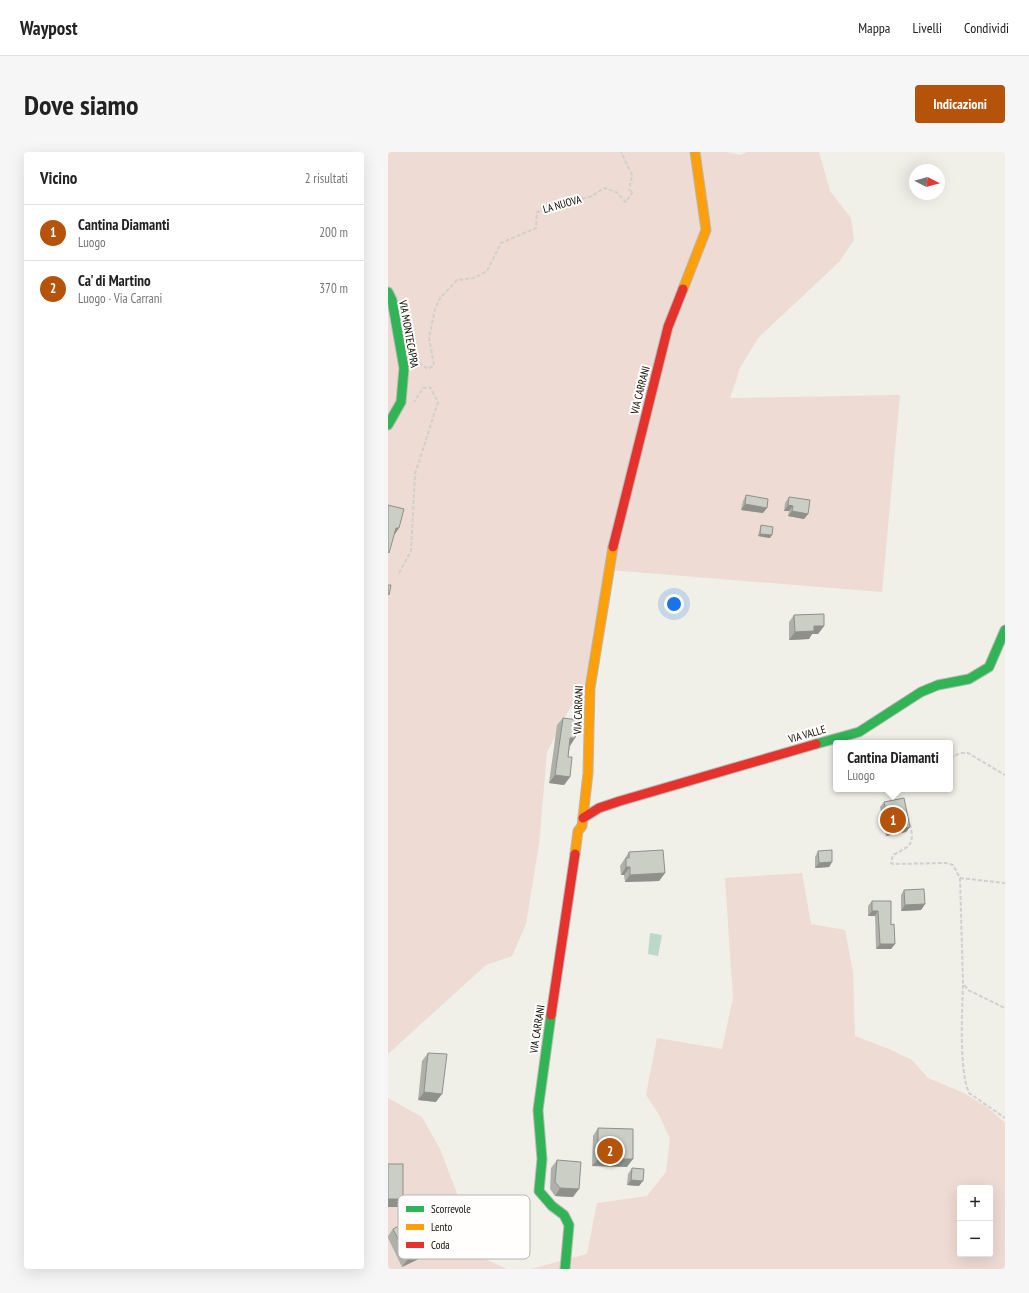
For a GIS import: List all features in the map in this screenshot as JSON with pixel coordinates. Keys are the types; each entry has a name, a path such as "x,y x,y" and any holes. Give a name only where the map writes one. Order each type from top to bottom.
{"street":[{"name":"VIA CARRANI","path":"565,1269 569,1225 564,1215 552,1206 539,1191 542,1159 538,1110 541,1081 578,831 582,826 588,773 590,688 612,552 668,327 706,230 695,152"},
{"name":"VIA MONTECAPRA","path":"388,292 392,300 403,362 401,402 388,425"},
{"name":"VIA VALLE","path":"583,818 599,808 620,801 859,732 921,692 938,685 970,679 989,667 1005,630"}],"path":[{"name":"LA NUOVA","path":"403,362 413,364 418,362 428,369 434,365 429,338 435,309 440,298 457,280 474,278 487,271 501,244 536,228 537,212 592,196 604,188 616,192 626,202 633,191 629,190 632,175 621,152"},
{"path":"399,573 411,551 415,474 438,402 430,387 423,388 412,405"},
{"path":"953,756 960,753 968,753 1005,775"},
{"path":"910,824 913,835 911,843 909,847 893,855 891,863 951,864 960,878 963,983 962,1028 967,1089 969,1093 1005,1118"},
{"path":"960,878 1005,883"},
{"path":"963,983 968,990 1005,1008"}],"shaded area":[{"path":"388,152 726,152 740,155 747,152 819,152 830,191 851,218 854,240 839,262 758,338 740,368 730,398 900,395 882,592 609,570 593,676 568,711 547,752 539,844 526,924 512,956 486,965 388,1054"},
{"path":"802,873 811,924 845,930 853,972 855,1036 889,1049 912,1060 928,1078 964,1093 988,1108 1005,1123 1005,1269 531,1269 587,1254 597,1203 647,1196 666,1172 670,1138 658,1113 646,1095 657,1038 722,1049 733,998 725,878"},
{"path":"650,933 662,935 658,956 648,954"},
{"path":"388,1098 422,1117 440,1149 458,1195 398,1195 398,1259 485,1259 507,1269 388,1269"}],"building":[{"path":"746,495 768,499 767,508 745,504"},
{"path":"789,497 810,500 808,514 792,511 793,506 788,505"},
{"path":"388,505 404,509 399,528 396,528 389,553 388,552"},
{"path":"761,525 773,527 772,535 760,534"},
{"path":"388,585 391,585 389,595 388,594"},
{"path":"824,614 824,626 814,626 814,631 795,632 794,615"},
{"path":"563,718 578,720 575,738 570,738 568,757 572,757 570,777 555,775"},
{"path":"904,798 910,827 890,830 884,802"},
{"path":"663,850 665,873 630,875 630,867 626,867 626,858 629,858 629,852"},
{"path":"832,850 832,862 819,863 818,851"},
{"path":"924,889 925,904 905,905 904,890"},
{"path":"872,901 891,901 891,925 894,924 895,944 880,944 878,911 872,911"},
{"path":"428,1053 447,1054 442,1094 424,1092"},
{"path":"598,1128 633,1129 633,1159 598,1159"},
{"path":"557,1160 581,1162 579,1189 560,1188 555,1182"},
{"path":"388,1164 403,1164 403,1195 398,1195 398,1199 388,1199"},
{"path":"632,1168 644,1169 643,1181 631,1180"},
{"path":"398,1226 398,1239 393,1229"}],"traffic: fast":[{"path":"388,292 392,300 404,368 401,402 388,425"},
{"path":"816,744 859,732 921,692 938,685 969,679 989,667 1005,630"},
{"path":"551,1015 538,1110 542,1159 539,1191 552,1206 564,1215 569,1225 565,1269"}],"traffic: slow":[{"path":"683,289 706,230 695,152"},
{"path":"575,854 578,831 582,826 588,773 590,688 613,547"}],"traffic: jam":[{"path":"613,547 668,327 683,289"},
{"path":"583,818 599,808 620,801 816,744"},
{"path":"551,1015 575,854"}],"place":[{"name":"Cantina Diamanti","path":"893,820"},
{"name":"Ca' di Martino","path":"610,1151"}]}
